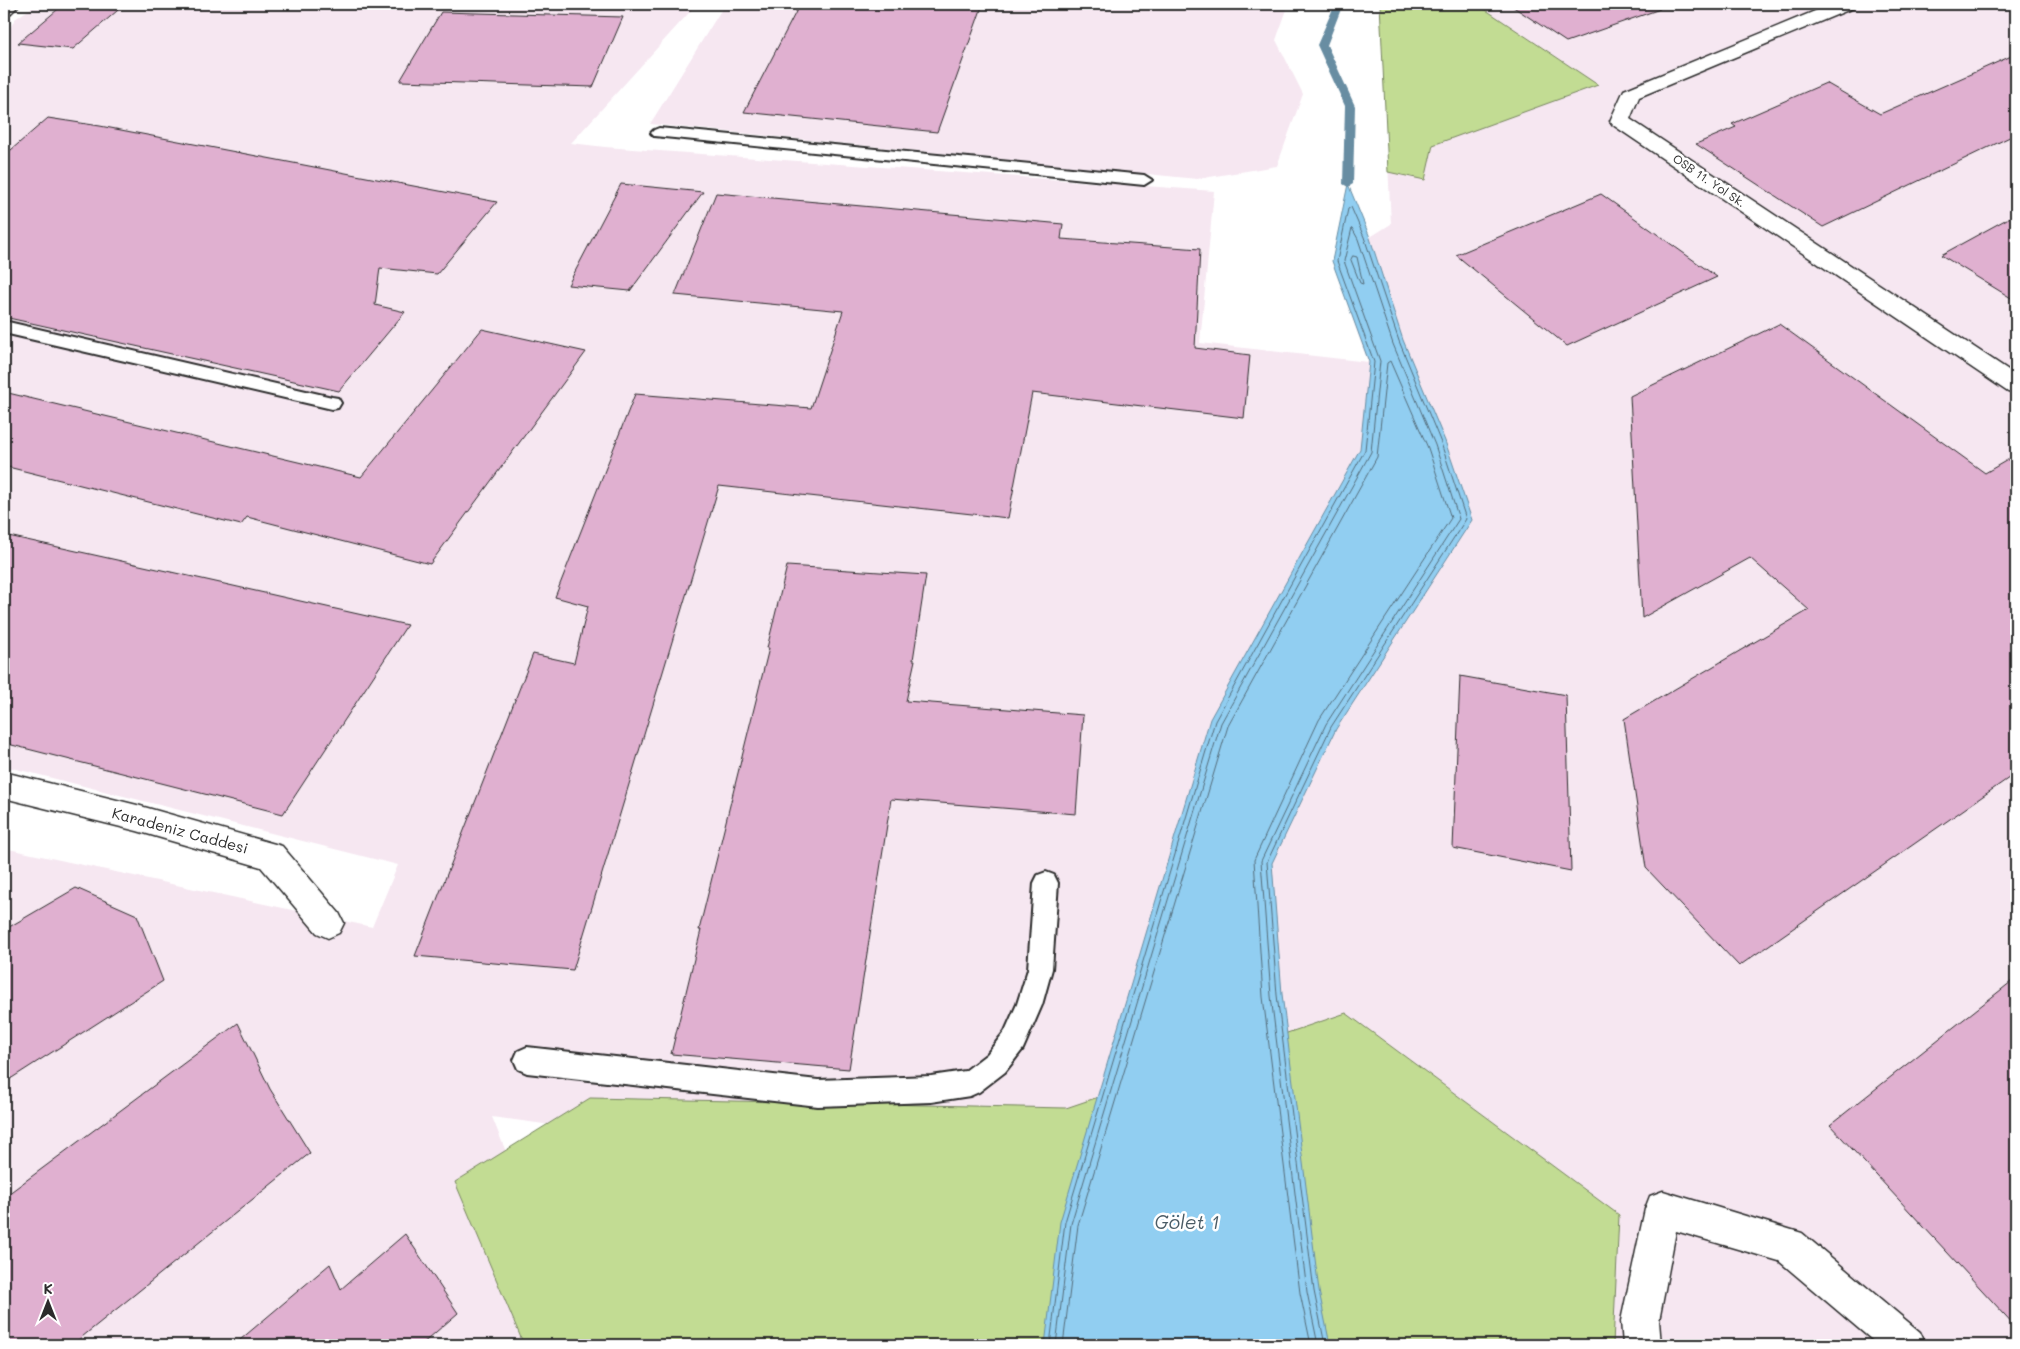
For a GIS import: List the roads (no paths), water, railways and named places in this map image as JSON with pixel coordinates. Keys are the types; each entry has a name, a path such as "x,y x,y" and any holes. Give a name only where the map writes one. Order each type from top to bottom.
{"street":[{"path":"4,10 11,4"},
{"name":"OSB 11. Yol Sk.","path":"1846,4 1631,94 1620,121 2016,386"},
{"name":"Karadeniz Caddesi","path":"4,785 137,818 271,856 328,923"},
{"path":"1642,1345 1640,1320 1663,1209 1789,1246 1907,1345"}],"lane":[{"path":"659,133 1144,180"},
{"path":"4,328 332,403"},
{"path":"527,1060 818,1093 931,1089 970,1084 996,1062 1014,1040 1029,1006 1040,968 1046,883"}],"water":[{"name":"Gölet 1","path":"1348,184 1369,235 1403,340 1445,441 1472,520 1336,729 1272,863 1282,994 1319,1291 1330,1345 1045,1345 1060,1222 1210,719 1360,449 1369,362 1332,261"}],"waterway":[{"path":"1339,4 1322,45 1350,106 1348,184"}]}
